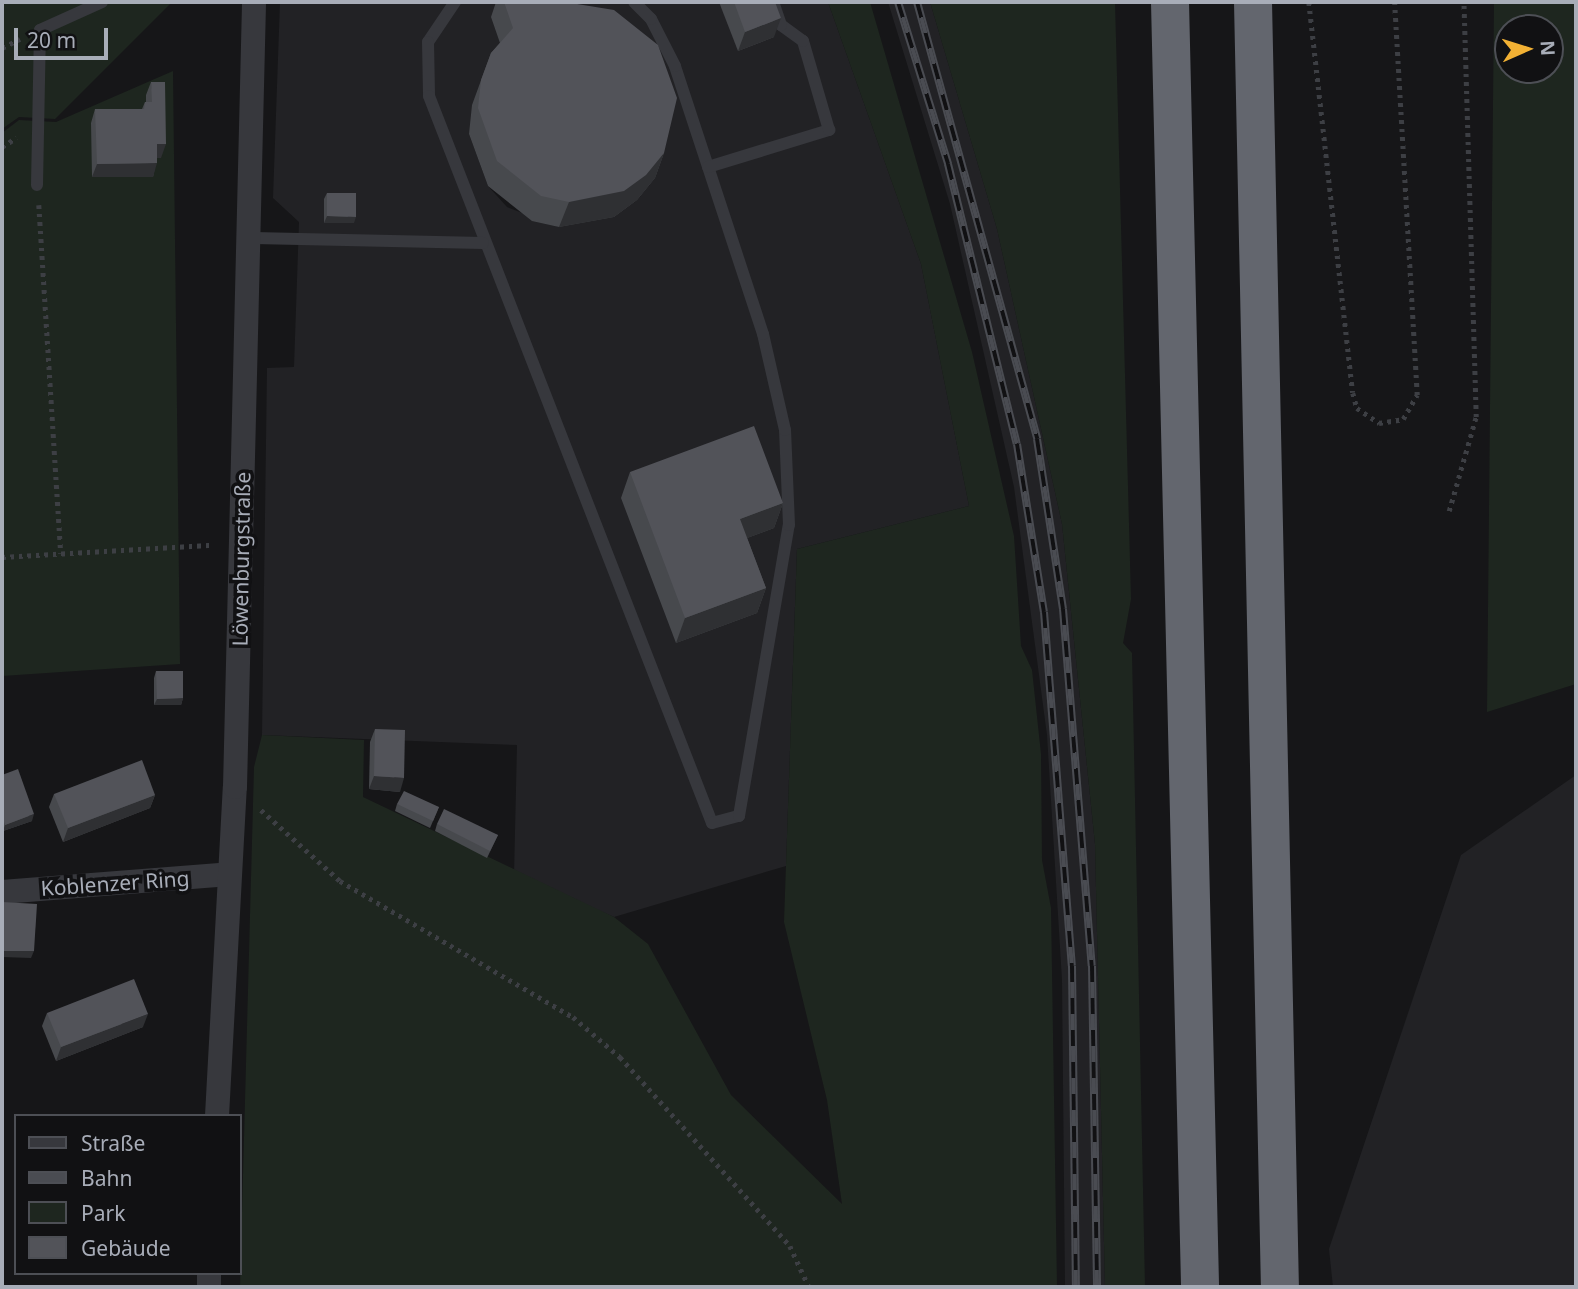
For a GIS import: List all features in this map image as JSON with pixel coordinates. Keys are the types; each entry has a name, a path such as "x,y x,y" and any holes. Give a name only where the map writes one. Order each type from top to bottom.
{"highway":[{"path":"1170,2 1200,1287"},
{"path":"1252,2 1280,1287"}],"street":[{"name":"Löwenburgstraße","path":"217,1114 235,788 254,2"},
{"name":"Koblenzer Ring","path":"2,892 229,874"}],"lane":[{"path":"37,185 40,30 102,2"},
{"path":"454,2 428,42 429,96 483,243 712,824 739,816 789,525 786,444 763,334 674,66 651,19 634,2"},
{"path":"708,167 829,130 803,41 781,25 773,2"},
{"path":"249,238 483,243"}],"path":[{"path":"1309,2 1353,393 1366,418 1379,423 1404,419 1417,395 1394,2"},
{"path":"1449,511 1476,417 1464,2"},
{"path":"37,185 61,553"},
{"path":"2,557 241,541"},
{"path":"235,788 340,881 573,1017 620,1057 790,1246 809,1287"}],"shaded area":[{"path":"280,2 535,2 469,134 488,186 507,207 559,227 614,217 637,200 655,178 667,123 558,2 828,2 921,264 969,506 797,549 786,866 614,917 514,875 517,745 262,735 267,368 294,367 299,222 273,198"},
{"path":"888,2 930,2 997,229 1062,524 1095,844 1105,1287 1065,1287 1062,980 1047,735 1014,487 950,204"},
{"path":"1576,775 1576,1287 1333,1287 1329,1249 1461,855"}],"green space":[{"path":"2,2 172,2 55,119 19,117 2,129"},
{"path":"828,2 870,2 972,352 1014,536 1021,646 1032,670 1041,754 1042,860 1051,908 1057,1287 240,1287 254,767 262,735 364,740 363,797 614,917 648,944 731,1095 842,1204 827,1100 784,922 797,549 969,506 921,264"},
{"path":"930,2 1115,2 1131,599 1123,643 1132,653 1145,1287 1105,1287 1095,844 1062,524 997,229"},
{"path":"1494,2 1576,2 1576,684 1487,712"},
{"path":"173,71 180,664 2,676 2,133 19,120 56,122"}],"building":[{"path":"504,2 576,2 614,10 658,45 677,98 664,153 646,175 624,191 569,202 541,196 497,161 478,108 481,80 491,53 513,28"},
{"path":"734,2 775,2 781,18 745,32"},
{"path":"151,82 165,82 166,144 157,144 157,163 97,164 95,109 144,109 145,102 152,102"},
{"path":"327,193 356,193 356,217 327,216"},
{"path":"754,426 783,503 740,519 766,588 685,618 630,472"},
{"path":"156,671 183,671 183,698 157,699"},
{"path":"375,729 405,730 404,778 374,776"},
{"path":"142,760 155,795 68,828 54,794"},
{"path":"18,769 34,814 5,825 2,816 2,775"},
{"path":"404,791 439,807 433,821 397,804"},
{"path":"444,809 498,835 490,851 437,824"},
{"path":"2,902 37,904 34,951 2,951"},
{"path":"134,979 148,1014 61,1047 47,1013"}],"railway":[{"path":"898,2 948,164 1017,444 1044,612 1072,966 1076,1287"},
{"path":"917,2 1037,439 1063,609 1092,966 1097,1287"}]}
